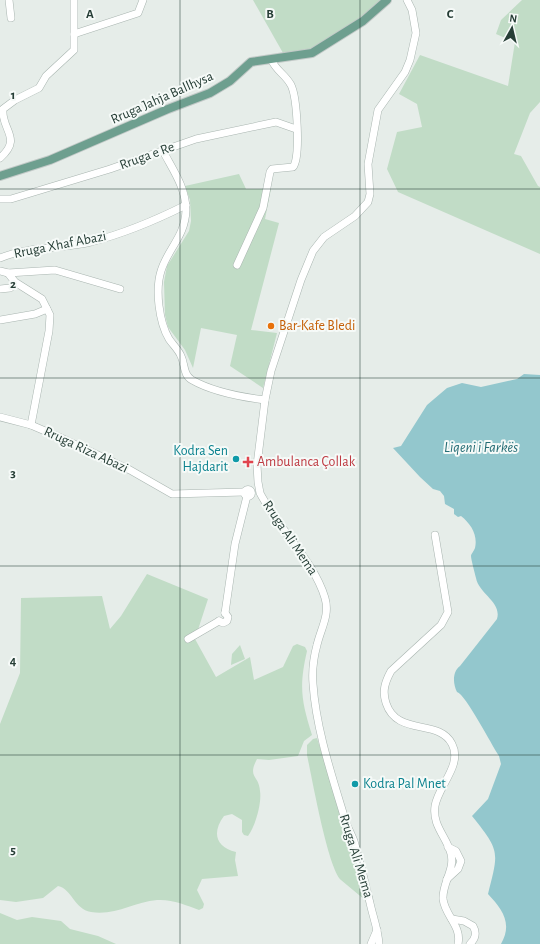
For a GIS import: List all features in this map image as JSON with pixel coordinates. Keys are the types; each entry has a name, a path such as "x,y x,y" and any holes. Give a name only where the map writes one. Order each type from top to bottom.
{"main road":[{"name":"Rruga Jahja Ballhysa","path":"0,176 50,160 168,109 205,96 230,81 246,65 259,60 315,52 363,20 386,0"}],"street":[{"path":"9,0 11,18"},
{"path":"0,158 9,149 11,144 10,132 4,119 3,109 16,100 39,88 46,76 74,50 74,0"},
{"path":"74,34 138,13 143,0"},
{"name":"Rruga Ali Mema","path":"379,944 377,930 354,840 344,818 316,708 314,673 317,645 325,622 327,610 325,600 318,579 263,498 259,488 257,465 265,400 278,348 301,280 313,252 324,237 355,216 365,208 368,202 370,194 368,164 378,110 405,72 410,60 416,33 412,10 407,0"},
{"path":"237,265 263,208 271,170 294,166 297,155 296,107 292,87 284,76 274,67 271,59"},
{"name":"Rruga e Re","path":"0,199 11,199 163,151 196,139 276,122 296,129"},
{"path":"163,151 180,183 186,205 183,229 165,261 160,277 160,318 164,328 182,357 186,373 192,380 230,394 265,400"},
{"name":"Rruga Xhaf Abazi","path":"0,258 18,251 90,242 123,231 186,205"},
{"path":"0,271 8,273 56,270 120,289"},
{"path":"0,320 34,314 48,309 42,299 15,282 8,273"},
{"path":"0,289 10,288"},
{"name":"Rruga Riza Abazi","path":"48,309 50,331 31,425 130,470 172,494 247,493 259,488"},
{"path":"0,417 31,425"},
{"path":"188,639 219,621 223,624 227,621 228,617 225,613 235,544 247,493"},
{"path":"435,536 448,612 441,625 391,671 386,680 384,697 391,713 403,723 442,733 453,745 455,752 453,765 437,798 435,807 436,823 448,847 456,851 461,861 458,869 447,879 443,898 445,907 459,933 458,944"},
{"path":"452,919 464,921 473,926 476,935 475,939 470,944"},
{"path":"371,944 377,930"}],"green space":[{"path":"253,0 380,0 359,19 313,49 283,53"},
{"path":"522,0 540,0 540,102 530,113 514,154 521,156 540,187 540,254 398,192 387,169 397,132 422,127 417,104 399,94 420,55 508,86 515,42 496,34 501,20"},
{"path":"239,174 246,189 271,189 265,219 279,223 251,330 277,333 263,388 230,366 237,335 201,328 193,368 185,350 168,327 165,315 164,282 167,266 189,231 191,221 190,200 185,186"},
{"path":"147,574 208,599 195,639 216,677 250,657 254,680 283,667 293,646 297,644 305,647 307,651 304,663 302,693 305,712 312,735 304,741 298,756 269,760 257,759 254,765 253,773 259,786 260,802 251,832 248,836 244,835 242,832 242,820 232,814 224,816 220,822 217,833 220,843 224,847 236,852 235,860 238,876 202,879 197,890 204,904 203,908 199,910 173,901 157,900 108,912 91,912 81,907 67,891 58,886 43,898 16,902 0,900 0,724 20,673 21,598 102,596 110,629 121,616"},
{"path":"240,645 245,659 231,665 232,654"},
{"path":"317,738 350,842 365,900 341,880 331,859 321,822 307,755 307,745 313,739"},
{"path":"0,913 17,920 32,917 61,921 70,929 98,936 116,944 0,944"}],"water":[{"name":"Liqeni i Farkës","path":"524,374 540,375 540,944 501,944 506,929 506,923 498,905 488,894 494,869 495,852 488,837 472,816 488,799 501,764 499,756 472,710 457,692 454,678 457,669 497,619 498,613 493,603 481,589 476,578 471,554 476,543 475,534 471,526 461,516 458,517 454,514 454,509 445,504 444,496 440,491 433,489 393,448 401,446 427,405 447,388 462,383 481,387 517,379"}],"place":[{"name":"Bar-Kafe Bledi","path":"271,326"},
{"name":"Kodra Sen Hajdarit","path":"236,459"},
{"name":"Ambulanca Çollak","path":"248,462"},
{"name":"Kodra Pal Mnet","path":"355,784"}]}
